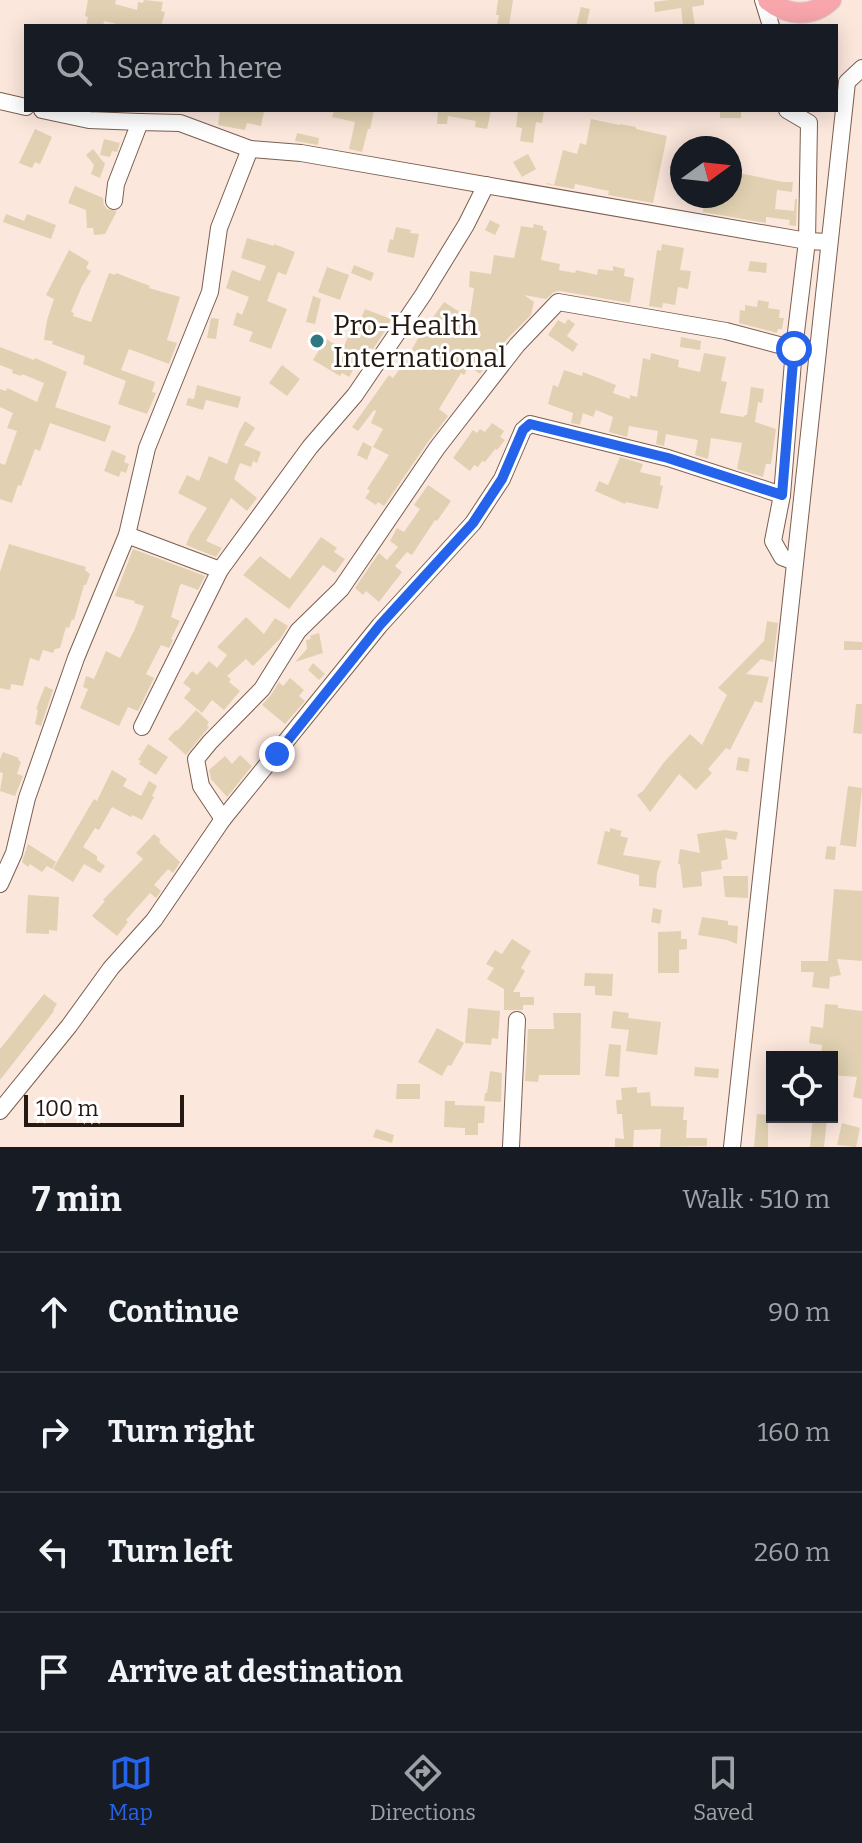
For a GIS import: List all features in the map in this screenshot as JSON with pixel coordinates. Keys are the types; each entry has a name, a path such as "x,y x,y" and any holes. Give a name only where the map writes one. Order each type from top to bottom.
{"main road":[{"path":"765,0 797,14 823,9"}],"street":[{"path":"765,0 771,24"},
{"path":"732,1147 818,350 839,114 847,82 862,68"},
{"path":"0,101 24,107"},
{"path":"51,112 89,120 180,123 250,149 301,153 807,241 829,242"},
{"path":"790,112 809,123 807,241 782,495 773,541 782,557 795,562"},
{"path":"114,201 116,184 140,122"},
{"path":"0,884 14,853 27,798 76,658 127,535 147,448 210,292 219,228 250,149"},
{"path":"142,727 220,570 310,447 355,395 423,295 466,225 486,185"},
{"path":"223,819 201,786 196,759 262,689 298,631 341,589 437,448 517,345 558,302 726,331 794,349 818,350"},
{"path":"0,1111 111,968 154,920 223,819 380,625 473,523 502,479 523,430 530,424 668,458 782,495"},
{"path":"127,535 220,570"},
{"path":"511,1147 517,1020"}],"building":[{"path":"88,0 116,0 115,4 137,10 138,2 143,3 144,0 163,2 161,11 165,12 162,24 104,21 103,24 86,24 88,17 85,16"},
{"path":"498,0 513,0 509,24 497,24 499,15 496,15"},
{"path":"704,0 704,5 692,7 695,24 683,24 681,8 655,12 654,2"},
{"path":"581,7 590,9 586,24 577,24"},
{"path":"220,112 264,112 261,126 247,123 245,130 218,125"},
{"path":"333,112 374,112 362,152 349,149 355,122 332,117"},
{"path":"438,112 491,112 487,129 475,127 476,121 448,116 447,124 437,124"},
{"path":"518,112 544,112 542,123 536,122 533,143 520,141 522,128 516,127"},
{"path":"720,112 741,112 741,118 720,118"},
{"path":"591,119 667,136 653,203 608,195 609,191 575,184 574,189 546,184 554,185 563,150 577,154 580,143 586,145"},
{"path":"35,129 52,137 40,164 35,162 32,168 19,163"},
{"path":"297,133 319,138 318,145 295,141"},
{"path":"104,139 120,143 117,152 112,151 110,157 100,155"},
{"path":"93,149 105,164 100,178 91,174 94,165 86,155"},
{"path":"528,154 536,169 522,177 513,162"},
{"path":"742,174 793,182 792,192 777,190 775,209 794,211 797,199 796,226 789,225 790,220 766,217 766,223 703,212 703,208 742,208"},
{"path":"75,186 103,198 107,209 117,211 105,234 94,235 93,228 87,228 86,210 68,203"},
{"path":"6,214 24,221 27,214 56,225 51,239 3,222"},
{"path":"490,220 500,225 495,235 485,230"},
{"path":"534,224 543,226 543,230 547,231 541,260 560,264 559,270 575,273 576,270 597,275 598,269 613,271 613,266 625,269 624,276 634,278 630,303 560,291 546,299 524,295 534,302 531,315 480,374 469,366 464,375 461,373 439,409 448,416 384,506 378,502 376,505 365,498 370,491 367,489 389,455 373,447 383,429 371,423 374,410 358,431 352,427 389,375 393,378 413,351 420,335 444,302 470,316 474,288 469,287 470,271 491,274 494,255 514,258 521,226 533,228"},
{"path":"396,227 419,234 414,258 387,252"},
{"path":"247,238 295,252 286,275 278,272 267,301 287,309 271,349 249,341 253,332 233,325 237,312 242,315 249,297 226,288 232,270 260,281 266,266 241,258"},
{"path":"662,244 684,248 680,270 691,271 688,289 678,287 675,305 663,303 662,308 649,306 657,250 661,251"},
{"path":"69,250 89,262 86,268 91,271 71,312 73,316 91,322 109,273 180,297 167,340 177,343 169,364 129,349 121,370 155,382 152,392 156,393 147,414 118,404 126,381 83,364 85,356 44,340 54,299 46,295"},
{"path":"750,261 767,263 766,273 748,271"},
{"path":"354,265 374,273 371,281 351,273"},
{"path":"327,267 349,275 340,300 318,292"},
{"path":"313,296 321,299 315,324 306,322"},
{"path":"758,300 769,302 768,308 780,310 779,318 784,318 782,329 778,329 777,333 739,323 740,310 745,311 745,305 757,307"},
{"path":"365,309 391,319 373,349 370,348 365,360 360,358 349,377 342,373 340,376 313,360 326,339 343,349 354,322 359,324"},
{"path":"211,318 219,319 216,339 207,338"},
{"path":"568,319 575,324 567,336 578,344 573,352 548,335 558,320 565,324"},
{"path":"681,337 701,341 700,350 680,347"},
{"path":"0,347 67,372 55,407 111,426 105,442 50,423 40,451 35,449 12,503 0,499 0,463 5,465 17,431 7,428 13,413 0,407 0,389 6,391 7,388 37,402 44,383 12,373 13,370 0,365"},
{"path":"651,353 679,360 678,367 700,372 704,353 726,357 721,381 727,382 720,413 744,417 747,415 751,387 764,389 755,422 776,429 771,464 766,464 763,477 737,469 742,443 711,438 708,459 695,455 698,440 666,434 664,446 656,444 658,431 629,426 627,437 609,432 613,417 596,410 593,417 583,413 580,425 571,423 573,413 548,404 553,385 558,387 564,370 582,376 583,372 616,385 613,393 630,399 630,395 637,397 643,358 650,360"},
{"path":"282,365 300,379 287,396 269,383"},
{"path":"197,385 241,397 238,408 206,400 203,410 186,405 188,398 194,399"},
{"path":"245,421 255,428 244,445 261,452 257,463 253,461 251,467 240,463 234,479 257,498 247,511 231,498 206,541 222,548 216,557 186,545 207,508 178,493 187,475 199,481 209,456 227,464"},
{"path":"492,423 504,431 500,437 505,440 485,462 482,461 478,467 474,465 470,471 453,458 473,430 485,432"},
{"path":"363,442 372,447 367,460 357,455"},
{"path":"112,450 126,456 124,462 129,464 126,473 121,471 119,477 104,471"},
{"path":"620,457 643,464 640,472 661,477 660,485 663,486 658,509 625,504 595,491 599,481 608,485"},
{"path":"428,485 451,501 412,555 407,552 395,566 402,572 379,602 366,591 363,595 355,588 379,553 387,560 398,547 390,541 397,528 404,532 420,509 414,505"},
{"path":"321,537 337,548 334,552 345,559 335,573 323,565 289,609 243,575 260,556 290,579"},
{"path":"9,544 86,567 90,574 74,620 69,628 66,627 60,648 53,653 43,650 39,661 30,658 23,686 11,684 10,690 0,688 0,572"},
{"path":"133,549 205,576 198,590 180,585 171,617 180,621 173,640 169,648 161,645 146,674 154,678 138,711 128,707 119,726 80,708 88,689 83,687 86,676 94,679 106,651 120,658 144,606 115,596"},
{"path":"246,617 264,634 275,618 288,626 281,638 253,666 246,659 227,676 231,679 229,682 240,691 224,710 212,700 202,713 184,698 191,689 183,683 192,671 197,675 209,661 217,668 227,655 217,647"},
{"path":"767,621 778,623 773,662 761,659 746,674 769,677 762,703 755,701 730,750 726,748 708,769 712,773 696,790 679,774 650,812 637,795 690,734 702,745 727,695 718,688 764,641"},
{"path":"319,633 323,653 295,662 307,649 306,640"},
{"path":"844,641 862,642 862,650 844,650"},
{"path":"313,663 325,674 319,680 308,670"},
{"path":"290,678 304,690 299,696 305,701 285,724 262,705 279,682 283,686"},
{"path":"45,686 53,690 41,726 35,724 36,709"},
{"path":"856,704 862,704 862,734 853,733"},
{"path":"196,710 209,722 209,727 186,755 168,739"},
{"path":"148,744 168,757 156,775 139,764 141,761 138,760"},
{"path":"3,752 19,758 21,762 17,774 23,776 15,796 0,791 3,773 0,772 0,759"},
{"path":"240,755 252,766 227,797 211,779 209,770 225,756 232,764"},
{"path":"738,757 750,759 748,772 736,770"},
{"path":"112,770 127,779 123,786 141,796 149,781 157,786 154,797 142,820 112,807 99,830 95,828 83,847 105,866 100,873 84,864 73,882 53,869 94,799 97,801"},
{"path":"848,786 862,788 856,847 840,845"},
{"path":"610,828 622,831 620,836 628,838 623,855 661,861 656,888 639,886 639,875 597,864 605,831 610,832"},
{"path":"725,830 738,832 736,840 725,838 728,859 721,861 722,869 701,872 702,886 683,888 678,864 680,849 700,853 697,834"},
{"path":"154,834 180,862 173,873 168,869 154,885 161,891 156,898 150,893 126,920 128,922 117,936 92,916 103,900 143,859 136,853"},
{"path":"28,844 56,862 52,869 47,866 42,872 22,862"},
{"path":"827,846 836,847 835,860 825,859"},
{"path":"723,876 748,876 748,898 725,897"},
{"path":"834,889 862,891 862,961 837,959 841,975 830,977 829,989 812,987 814,972 801,972 801,961 828,961"},
{"path":"28,895 59,897 57,931 49,930 49,934 26,933"},
{"path":"653,908 662,910 660,924 651,922"},
{"path":"702,917 728,921 728,925 738,926 737,944 698,935"},
{"path":"681,931 681,939 687,939 687,949 679,950 679,973 658,973 658,932"},
{"path":"512,939 531,951 521,968 525,971 513,992 520,992 520,997 534,997 534,1005 523,1005 523,1010 504,1010 504,989 487,979 494,968 486,964 495,950 502,954"},
{"path":"585,973 613,974 612,996 595,995 595,986 584,986"},
{"path":"44,994 57,1004 54,1011 0,1080 0,1049"},
{"path":"825,1004 862,1011 862,1099 853,1097 857,1077 838,1075 838,1051 822,1051 822,1045 809,1043 811,1026 823,1028"},
{"path":"468,1008 500,1011 498,1039 492,1038 491,1045 465,1043"},
{"path":"613,1011 629,1013 628,1018 661,1022 657,1055 626,1051 629,1030 611,1028"},
{"path":"553,1013 581,1013 580,1075 539,1075 538,1082 525,1081 528,1029 554,1029"},
{"path":"437,1028 464,1043 442,1076 418,1062"},
{"path":"609,1044 621,1045 619,1077 605,1076"},
{"path":"695,1067 719,1069 718,1078 694,1076"},
{"path":"490,1071 502,1073 501,1102 484,1101"},
{"path":"397,1084 420,1084 420,1099 396,1099"},
{"path":"637,1087 637,1093 650,1092 651,1106 684,1107 686,1138 707,1138 707,1146 660,1147 661,1129 634,1130 633,1147 615,1147 615,1138 624,1139 622,1114 617,1114 616,1100 622,1100 621,1088"},
{"path":"445,1101 455,1101 455,1105 485,1106 484,1123 478,1123 478,1135 465,1135 465,1128 444,1127"},
{"path":"757,1114 766,1115 768,1147 754,1147"},
{"path":"812,1123 827,1123 824,1147 810,1147"},
{"path":"842,1123 860,1128 856,1147 837,1145"},
{"path":"376,1129 394,1135 392,1143 373,1137"}],"place":[{"name":"Pro-Health International","path":"317,341"}],"route":[{"path":"277,754 380,625 473,523 502,479 523,430 530,424 668,458 782,495 794,349"}]}
